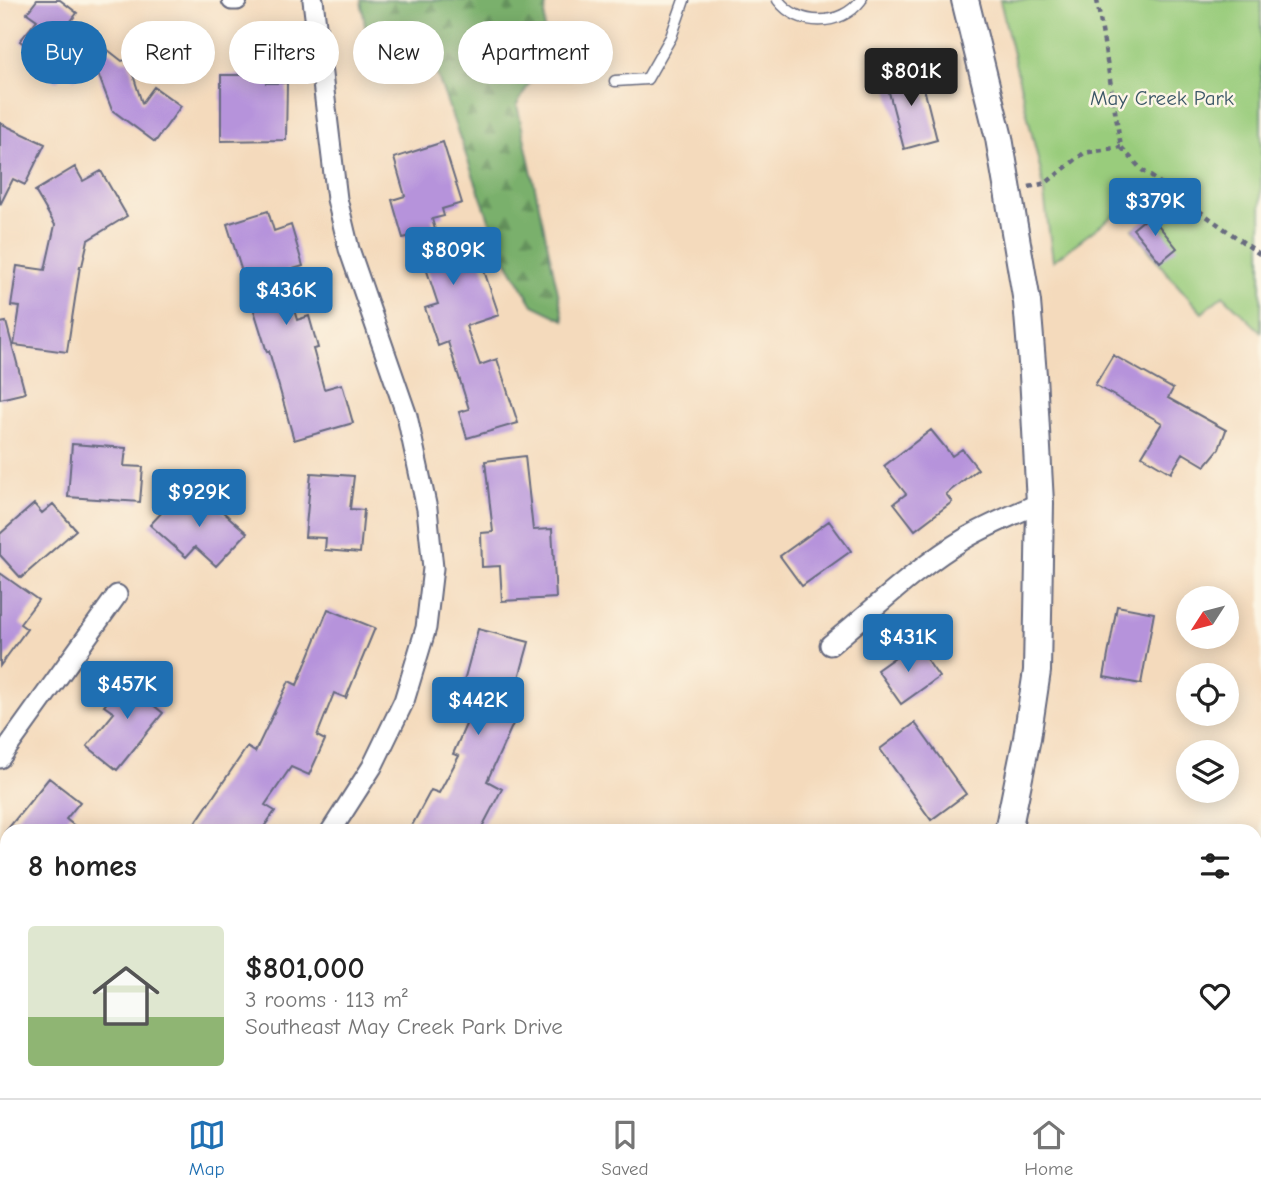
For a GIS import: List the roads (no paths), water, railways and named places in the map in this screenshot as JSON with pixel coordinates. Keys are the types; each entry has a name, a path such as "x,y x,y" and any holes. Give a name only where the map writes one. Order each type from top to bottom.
{"street":[{"path":"313,0 337,199 349,249 407,416 427,509 433,568 426,628 404,701 372,767 335,824"},
{"path":"965,0 999,138 1027,302 1040,503 1037,671 1009,824"},
{"path":"830,645 935,559 965,538 994,522 1040,503"},
{"path":"0,758 117,595"}],"lane":[{"path":"615,81 647,79 671,37 684,0"},
{"path":"778,0 784,8 809,20 836,20 860,0"}],"park label":[{"name":"May Creek Park","path":"1162,98"}]}
